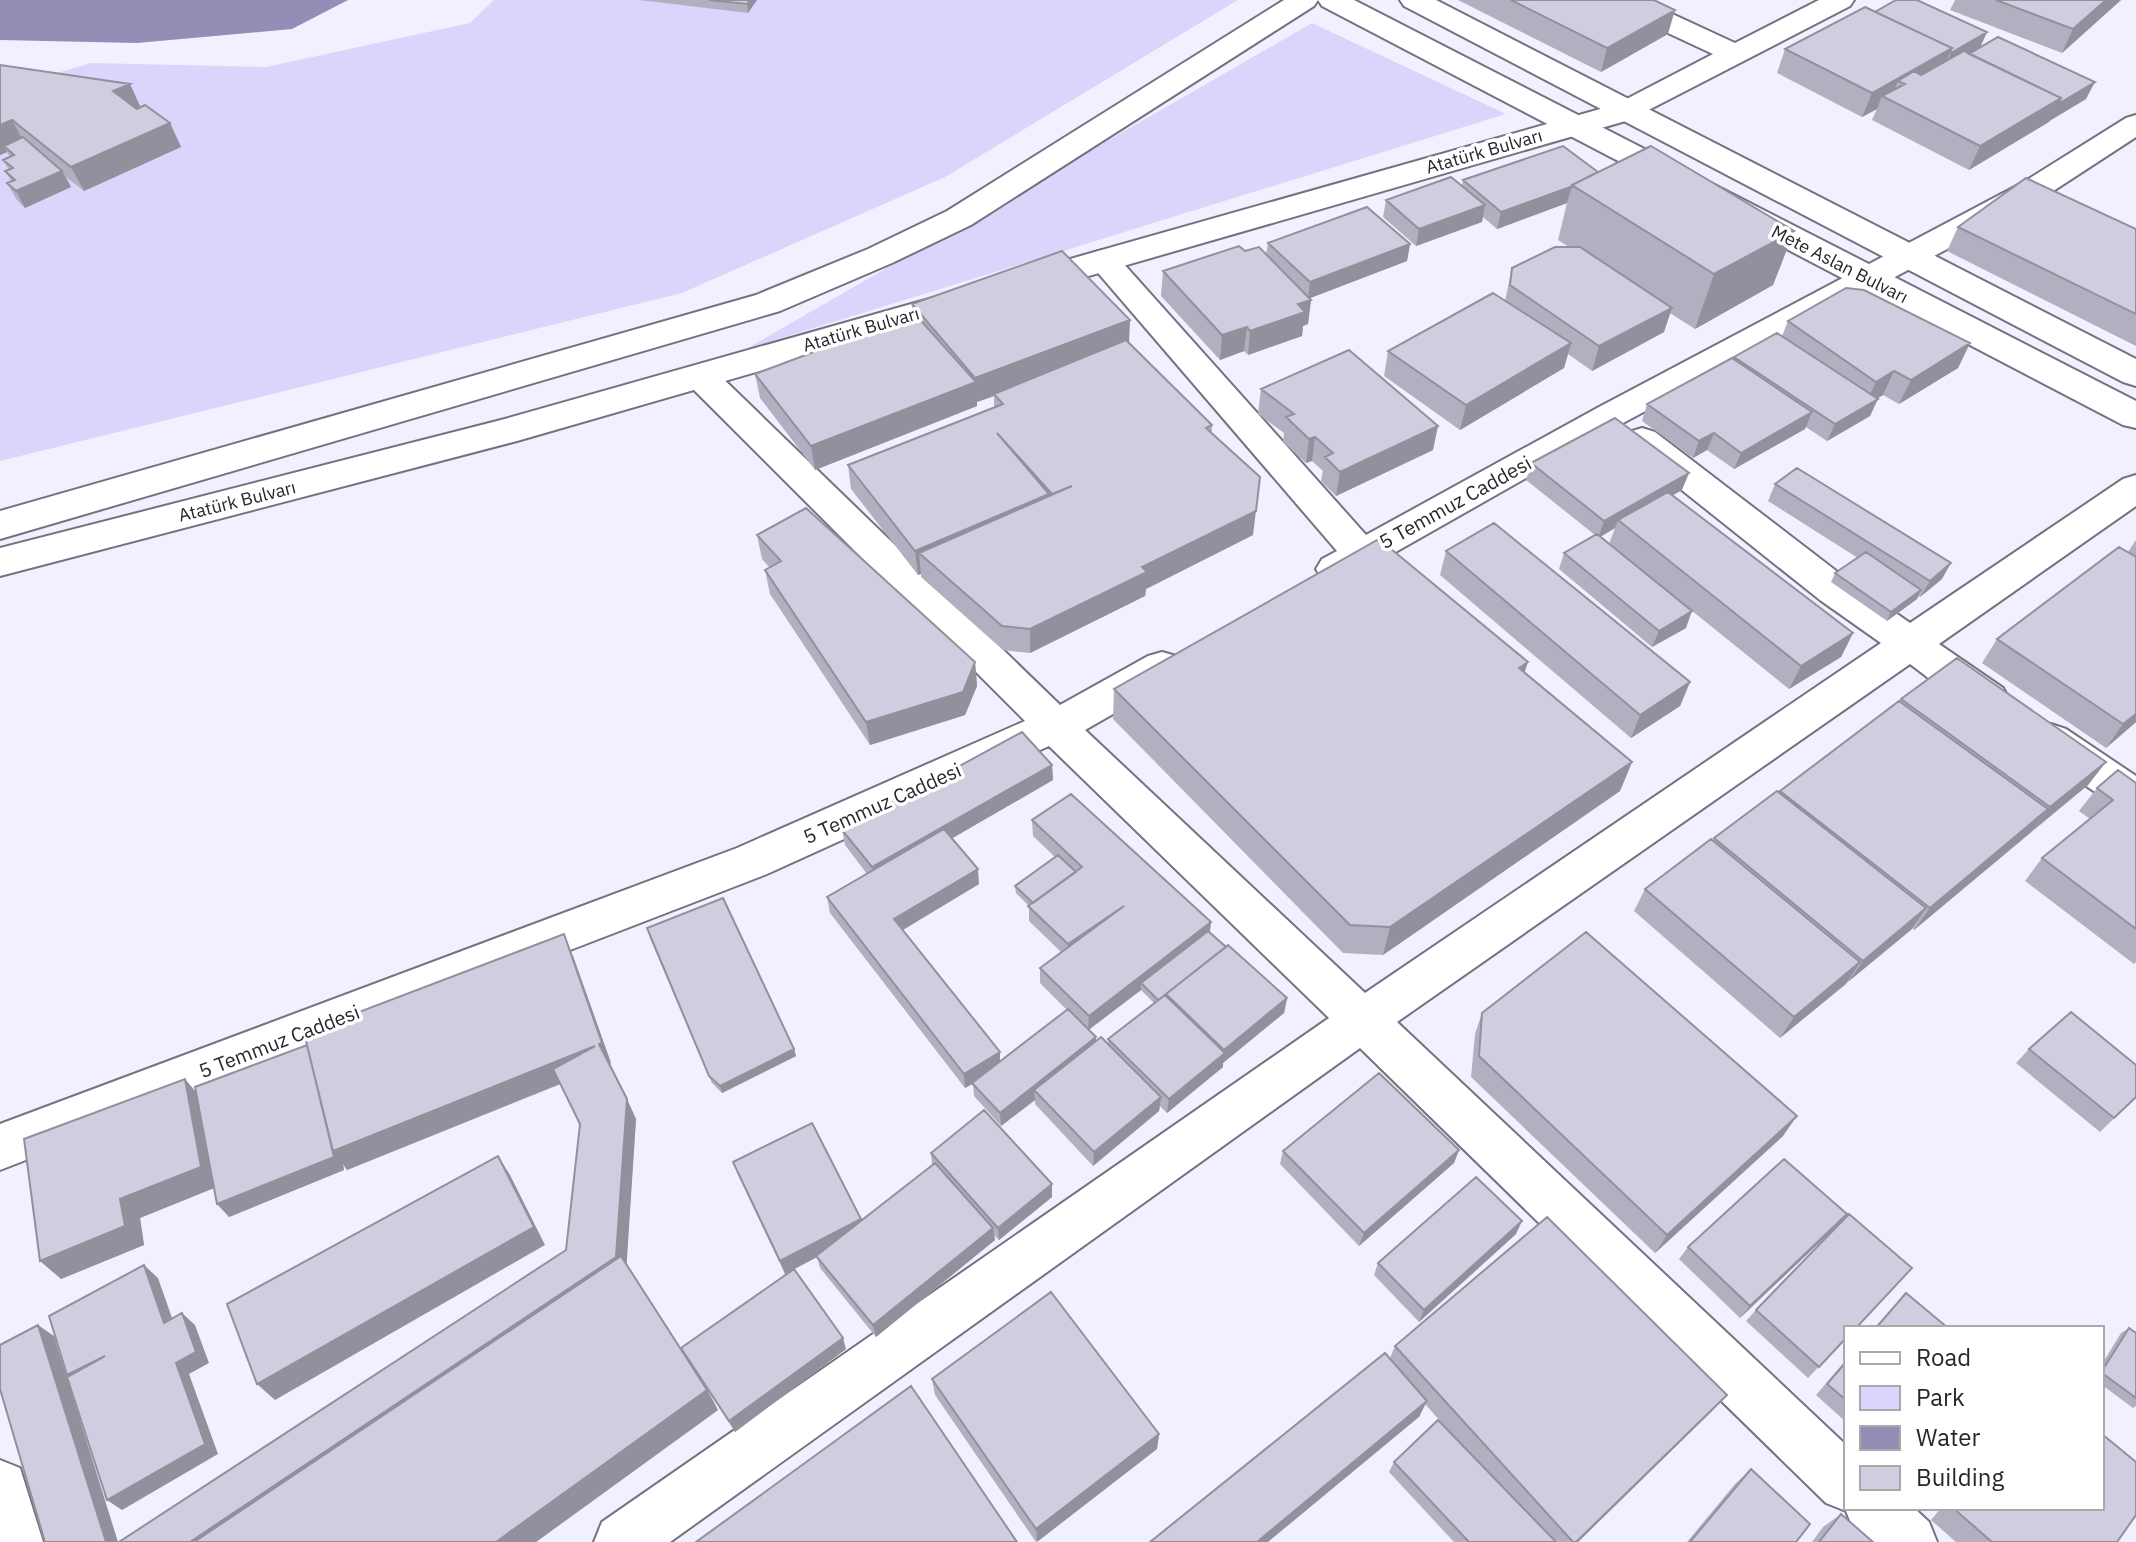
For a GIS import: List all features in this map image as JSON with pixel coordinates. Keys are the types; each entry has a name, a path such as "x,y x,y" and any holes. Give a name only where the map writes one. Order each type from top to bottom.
{"street":[{"name":"Atatürk Bulvarı","path":"0,525 768,303 880,256 959,218 1304,0"},
{"name":"Mete Aslan Bulvarı","path":"1332,0 2136,416"},
{"name":"Mete Aslan Bulvarı","path":"1414,0 2136,374"},
{"path":"1620,0 1736,54"},
{"name":"Atatürk Bulvarı","path":"0,562 504,432 1625,111 1840,0"},
{"name":"5 Temmuz Caddesi","path":"1307,585 1611,415 2033,190 2136,124"},
{"path":"2033,190 2072,207"},
{"path":"1103,260 1362,554"},
{"path":"700,376 1054,725 1844,1481"},
{"path":"1611,415 1834,590 2136,798"},
{"path":"622,1542 1363,1020 2136,488"},
{"name":"5 Temmuz Caddesi","path":"0,1147 752,861 1054,725 1196,648"},
{"path":"0,1488 15,1542"},
{"path":"1875,1510 1909,1542"}],"green space":[{"path":"494,0 1238,0 945,177 682,293 0,461 0,90 91,63 266,67 470,23"},
{"path":"1312,23 1506,114 746,349"}],"water":[{"path":"0,0 348,0 292,29 137,43 0,40"}],"building":[{"path":"709,0 750,0 747,4"},
{"path":"1511,0 1654,0 1675,10 1607,48"},
{"path":"1896,0 1917,0 1987,32 1951,53 1952,48 1875,12"},
{"path":"1996,0 2106,0 2073,29"},
{"path":"1865,7 1952,48 1872,93 1785,49"},
{"path":"1998,37 2095,82 2058,104 2061,98 1969,54"},
{"path":"1964,51 2061,98 1980,146 1882,96 1905,84 1898,81 1914,71 1921,75"},
{"path":"0,65 130,84 113,91 137,109 145,105 170,123 71,167 12,120 0,125"},
{"path":"23,137 62,171 16,191 7,183 15,180 5,171 13,168 3,160 14,155 4,146"},
{"path":"1563,146 1598,172 1573,186 1501,212 1463,180"},
{"path":"1651,146 1794,231 1714,274 1572,185"},
{"path":"1451,177 1485,205 1419,229 1386,200"},
{"path":"2026,178 2136,229 2136,314 1958,227"},
{"path":"1367,207 1410,244 1310,282 1268,243"},
{"path":"1239,246 1245,251 1259,247 1311,300 1298,304 1305,312 1250,331 1247,327 1222,335 1163,271"},
{"path":"1555,247 1580,247 1672,308 1599,346 1510,285 1512,268"},
{"path":"1062,251 1130,320 975,378 912,304"},
{"path":"1846,288 1864,290 1970,343 1911,380 1894,371 1876,382 1788,321"},
{"path":"1493,293 1571,343 1466,405 1388,351"},
{"path":"915,314 976,382 811,446 755,374"},
{"path":"1777,333 1878,399 1835,424 1734,357"},
{"path":"1126,340 1212,425 1206,428 1260,477 1256,511 1142,567 1147,572 1030,629 1002,626 919,553 1072,486 1052,494 997,433 1049,494 915,551 848,465 1003,404 994,394"},
{"path":"1349,350 1438,426 1340,472 1325,457 1333,453 1315,437 1309,439 1286,417 1294,414 1261,389"},
{"path":"1732,358 1812,412 1741,453 1714,433 1699,441 1647,404"},
{"path":"1615,418 1689,473 1604,521 1531,463"},
{"path":"1797,468 1951,563 1930,581 1775,484"},
{"path":"1668,492 1853,633 1801,666 1618,520"},
{"path":"806,508 975,662 963,692 866,722 765,570 781,561 757,535"},
{"path":"1494,523 1690,682 1640,715 1446,551"},
{"path":"1597,534 1692,611 1659,631 1564,553"},
{"path":"1379,539 1528,662 1519,668 1632,762 1390,927 1350,925 1114,689"},
{"path":"2119,547 2136,557 2136,714 2123,724 1997,639"},
{"path":"1866,552 1921,590 1891,612 1835,573"},
{"path":"1957,658 2106,762 2050,807 1901,699"},
{"path":"1899,701 2048,809 1930,908 1780,791"},
{"path":"1022,732 1052,765 872,867 842,830"},
{"path":"2118,770 2136,783 2136,929 2042,858 2113,800 2097,788"},
{"path":"1777,791 1926,908 1863,961 1714,838"},
{"path":"1071,794 1211,922 1089,1016 1040,968 1124,906 1068,944 1028,906 1082,867 1032,820"},
{"path":"944,829 978,869 894,919 1000,1052 964,1074 827,897"},
{"path":"1711,839 1860,962 1794,1017 1645,889"},
{"path":"1058,855 1076,872 1033,903 1015,886"},
{"path":"723,898 794,1049 720,1086 709,1076 647,928"},
{"path":"1208,931 1226,947 1158,1000 1141,983"},
{"path":"1586,932 1797,1116 1667,1235 1479,1056 1482,1013"},
{"path":"564,934 602,1043 599,1044 627,1099 616,1257 190,1542 119,1542 566,1250 580,1124 553,1069 595,1046 333,1151 304,1033"},
{"path":"1228,945 1287,998 1224,1050 1166,994"},
{"path":"1165,995 1225,1053 1169,1099 1108,1039"},
{"path":"1068,1009 1096,1037 1000,1113 972,1083"},
{"path":"2071,1012 2136,1065 2136,1097 2114,1118 2029,1049"},
{"path":"1101,1037 1161,1097 1094,1152 1034,1090"},
{"path":"307,1045 334,1157 217,1204 195,1087"},
{"path":"1379,1073 1459,1150 1364,1233 1283,1151"},
{"path":"185,1079 201,1167 120,1199 125,1226 40,1261 24,1139"},
{"path":"984,1110 1052,1184 998,1228 931,1153"},
{"path":"812,1123 861,1219 780,1261 733,1162"},
{"path":"498,1156 534,1227 257,1384 227,1304"},
{"path":"1784,1159 1847,1214 1750,1306 1688,1247"},
{"path":"935,1163 993,1228 873,1325 816,1256"},
{"path":"1476,1177 1522,1221 1424,1310 1378,1263"},
{"path":"1849,1214 1912,1268 1858,1326 1844,1326 1844,1340 1819,1367 1756,1310"},
{"path":"1547,1217 1727,1395 1576,1542 1395,1346"},
{"path":"621,1256 707,1390 496,1542 194,1542"},
{"path":"144,1265 164,1323 182,1313 196,1352 176,1363 205,1444 107,1500 67,1377 105,1356 67,1375 49,1316"},
{"path":"794,1269 843,1338 729,1421 681,1348"},
{"path":"1051,1292 1159,1434 1036,1529 932,1379"},
{"path":"1906,1293 1946,1326 1878,1326"},
{"path":"38,1325 106,1542 45,1542 0,1389 0,1345"},
{"path":"2129,1328 2136,1333 2136,1398 2104,1374 2104,1368"},
{"path":"1385,1353 1427,1401 1257,1542 1150,1542"},
{"path":"1844,1364 1844,1398 1827,1384"},
{"path":"911,1386 1017,1542 696,1542"},
{"path":"1438,1420 1556,1542 1469,1542 1394,1462"},
{"path":"2104,1436 2136,1462 2136,1515 2117,1542 1992,1542 1955,1510 2104,1510"},
{"path":"1751,1469 1810,1524 1796,1542 1690,1542"},
{"path":"1841,1514 1873,1542 1819,1542"}]}
